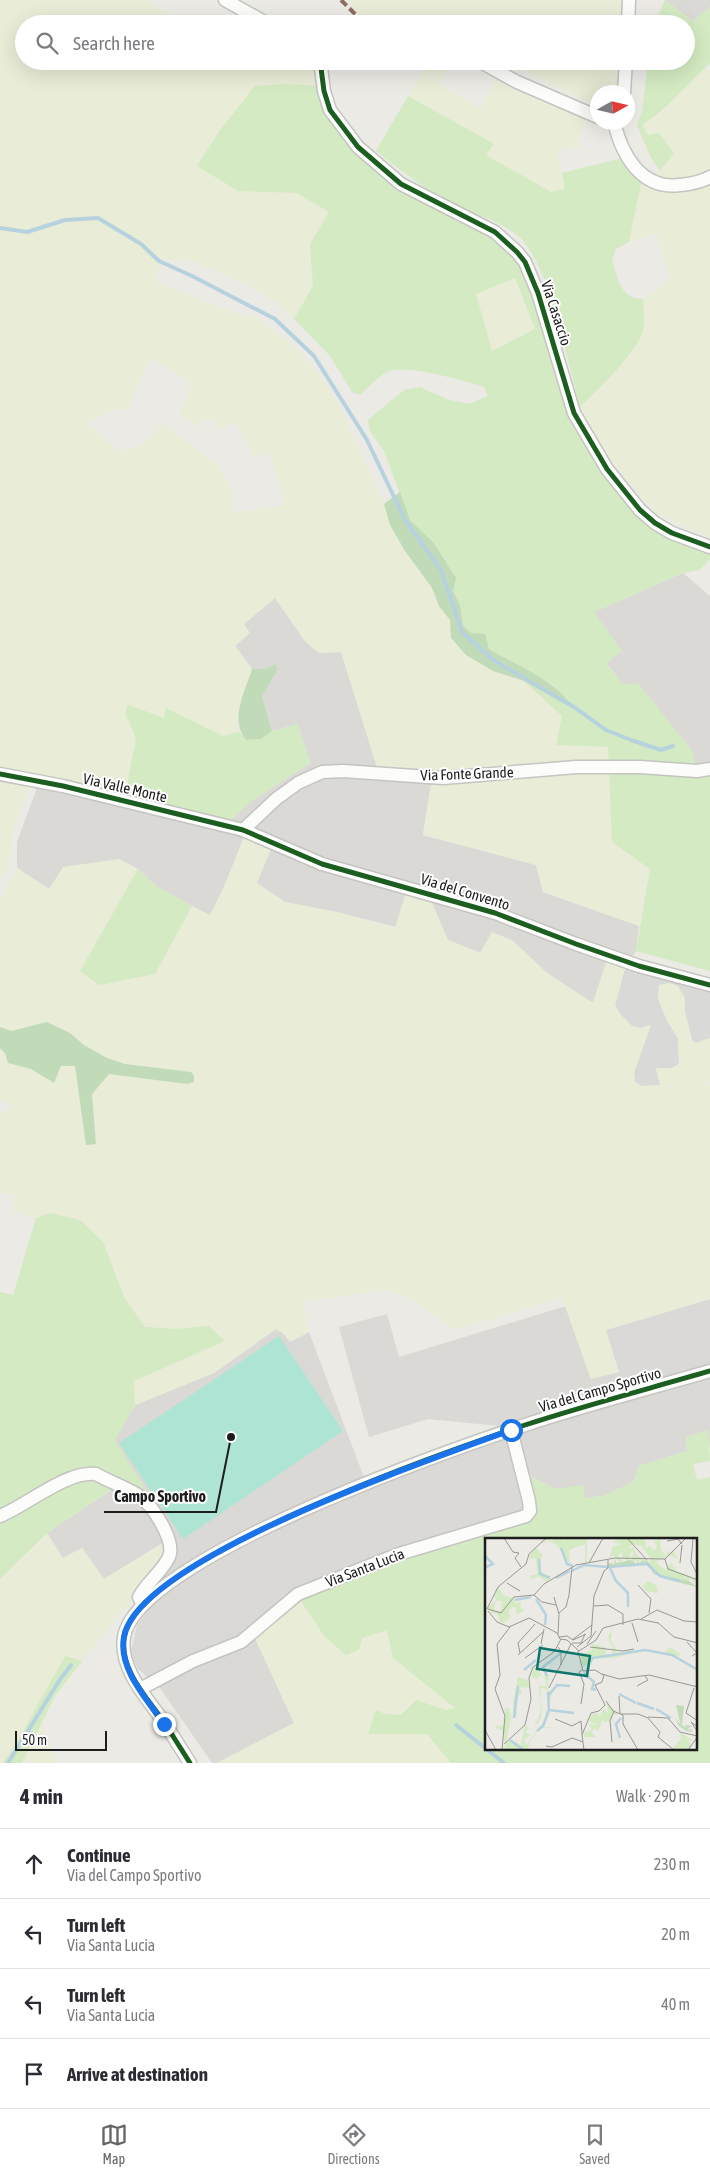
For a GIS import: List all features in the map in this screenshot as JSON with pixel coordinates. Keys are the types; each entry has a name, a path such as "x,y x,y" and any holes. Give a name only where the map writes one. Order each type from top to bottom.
{"street":[{"path":"225,0 252,15"},
{"path":"629,15 630,0"},
{"name":"Via Casaccio","path":"321,70 324,91 330,110 358,146 401,184 495,232 517,252 524,262 538,293 574,413 606,469 640,510 655,522 672,533 710,547"},
{"path":"495,70 517,82 590,114"},
{"path":"624,85 625,70"},
{"path":"617,130 631,164 645,177 658,183 676,186 710,177"},
{"name":"Via Fonte Grande","path":"243,830 276,799 298,783 322,772 343,771 443,778 576,767 640,766 707,770"},
{"name":"Via Valle Monte","path":"0,774 63,786 243,830"},
{"name":"Via del Convento","path":"243,830 322,864 494,912 630,963 710,985"},
{"name":"Via del Campo Sportivo","path":"140,1689 129,1671 124,1655 124,1639 128,1624 143,1605 178,1576 195,1565 288,1516 511,1430 710,1371"},
{"name":"Via Santa Lucia","path":"140,1689 193,1660 241,1642 298,1594 399,1554 526,1516 530,1511 529,1501 511,1430"},
{"path":"0,1516 68,1480 89,1473 96,1474 138,1496 148,1504 172,1544 170,1555 164,1565 146,1584 139,1597 143,1605"},
{"path":"140,1689 190,1763"}],"shaded area":[{"path":"665,0 710,0 710,7 695,19 695,15 685,15"},
{"path":"683,573 710,596 710,772 696,776 606,663 594,612"},
{"path":"275,598 305,641 319,653 341,652 377,767 433,772 423,835 536,865 543,892 639,926 636,951 626,965 608,957 593,1003 547,973 512,940 481,953 448,940 341,913 285,902 257,883 244,837 210,916 156,886 138,869 119,859 49,889 17,868 17,842 38,785 223,828 250,802 310,763 298,724 272,731 262,697 278,669 275,664 265,669 252,669 235,646 244,624"},
{"path":"626,965 710,990 710,1038 696,1043 692,1040 685,1012 685,998 667,1021 678,1038 679,1064 672,1068 656,1068 660,1085 641,1086 635,1082 634,1073 637,1061 650,1025 641,1028 632,1026 620,1014 615,1005"},
{"path":"710,1299 710,1448 707,1431 686,1437 687,1451 639,1466 634,1482 603,1496 585,1498 583,1486 555,1489 530,1476 538,1514 404,1555 254,1636 294,1723 217,1763 212,1763 160,1688 138,1669 130,1655 137,1625 148,1610 136,1594 164,1542 104,1579 82,1548 63,1558 47,1533 114,1488 151,1498 114,1440 135,1405 214,1373 276,1329 283,1333 290,1342 309,1332 365,1480 509,1427 428,1419 369,1437 339,1327 387,1314 399,1357 566,1306 591,1379 606,1330"},
{"path":"710,1304 710,1347 625,1373 613,1336 647,1325 671,1312 684,1312"}],"green space":[{"path":"0,0 148,0 169,15 15,15 15,70 317,70 318,86 287,84 255,86 220,130 201,159 268,191 297,193 329,212 310,244 313,286 294,319 277,303 248,285 192,261 164,259 157,269 156,280 159,284 184,292 202,301 238,314 257,317 292,344 325,381 336,400 384,504 390,525 418,572 432,588 439,606 450,620 451,638 512,678 524,681 562,716 556,745 608,747 612,842 650,869 639,926 543,892 536,865 423,835 433,772 377,767 341,652 319,653 305,641 275,598 244,624 250,633 235,646 252,669 236,720 239,732 223,736 167,708 165,718 125,713 136,737 125,796 0,769","holes":["151,358 192,384 180,414 196,427 208,417 220,430 235,422 254,457 269,452 285,505 232,513 234,501 232,490 218,465 164,424 140,445 120,452 88,424 105,412 128,409"]},
{"path":"347,0 625,0 623,15 359,15"},
{"path":"665,0 685,15 658,15"},
{"path":"710,7 710,63 661,111 642,125 648,135 659,133 674,153 660,171 650,156 637,125 642,112 647,70 695,70 695,19"},
{"path":"705,67 710,73 710,538 657,513 640,496 601,447 580,407 604,383 635,344 643,330 643,299 669,279 657,233 629,242 642,178 662,170 674,153 659,133 648,136 641,125 661,111"},
{"path":"424,70 447,70 440,84 481,109 498,75 588,116 579,135 580,147 557,151 565,189 551,192 485,155 494,144 408,96"},
{"path":"522,70 620,70 619,85 590,85 590,104"},
{"path":"287,84 318,86 364,156 488,233 519,259 530,286 559,379 626,500 710,551 710,559 700,570 683,573 594,612 622,651 606,664 623,684 638,683 693,752 696,775 710,772 710,971 636,951 650,869 612,842 608,747 556,745 562,716 524,681 571,707 553,685 489,649 463,625 460,605 433,542 410,520 384,451 370,431 368,420 404,390 420,387 449,400 470,404 488,396 484,387 420,371 395,370 383,374 360,395 352,392 330,356 294,319 313,286 310,244 329,212 297,193 238,191 197,166 220,130 255,86","holes":["515,278 535,329 492,351 476,294"]},
{"path":"408,96 494,144 486,155 551,192 565,189 562,173 623,158 642,178 629,242 616,249 612,259 618,280 625,292 630,296 643,299 643,331 633,350 625,360 580,407 551,298 534,257 524,242 502,225 458,206 436,194 405,174 376,151"},
{"path":"515,278 535,330 492,352 476,294"},
{"path":"400,492 410,520 433,542 456,578 453,590 460,605 463,625 471,633 485,634 489,649 548,682 567,699 572,708 524,681 493,671 466,655 451,638 450,620 439,606 432,588 405,551 390,525 384,504"},
{"path":"275,664 278,669 262,697 272,731 261,739 246,740 241,732 239,714 240,705 252,669 265,669"},
{"path":"128,705 164,718 166,708 223,736 239,732 246,740 261,739 272,731 298,724 310,763 250,802 230,821 125,796 136,738 125,713"},
{"path":"0,777 31,783 12,833 12,851 8,867 0,883"},
{"path":"244,837 271,849 257,883 285,902 341,913 395,928 406,892 431,900 448,940 480,953 492,932 512,940 547,973 593,1003 608,957 626,965 615,1005 620,1014 632,1026 641,1028 651,1025 634,1073 635,1082 641,1086 660,1085 656,1068 672,1068 679,1064 678,1038 667,1021 658,999 659,985 670,983 678,986 685,998 685,1012 692,1040 696,1043 710,1038 710,1080 707,1082 710,1087 710,1299 606,1330 619,1372 591,1379 562,1298 452,1329 406,1297 386,1290 302,1302 309,1332 290,1342 283,1333 276,1329 214,1373 135,1405 134,1381 225,1340 176,1329 146,1327 125,1299 103,1242 50,1213 36,1218 13,1212 14,1195 0,1192 0,1113 14,1106 0,1101 0,1048 5,1053 8,1063 31,1069 54,1083 61,1066 75,1066 86,1145 96,1144 92,1094 109,1074 187,1084 146,1066 125,1064 107,1058 84,1045 70,1033 47,1023 11,1031 0,1027 0,901 17,868 49,889 63,867 119,859 138,869 80,971 155,974 192,906 210,915 224,887"},
{"path":"138,869 156,886 192,906 155,974 99,985 80,971"},
{"path":"47,1022 70,1033 84,1045 107,1058 125,1064 191,1072 194,1076 194,1082 187,1084 109,1074 92,1094 96,1144 86,1145 75,1066 61,1066 54,1083 31,1069 8,1063 5,1053 0,1048 0,1027 11,1031"},
{"path":"50,1213 80,1220 103,1242 125,1299 145,1327 176,1329 209,1326 225,1341 134,1381 135,1405 115,1440 151,1498 143,1505 113,1488 47,1533 0,1579 0,1292 13,1295 36,1218"},
{"path":"279,1336 343,1431 183,1539 119,1443"},
{"path":"708,1430 710,1461 693,1464 697,1480 710,1477 710,1763 451,1763 427,1734 368,1734 376,1710 385,1714 401,1715 416,1700 446,1710 455,1708 393,1658 387,1630 362,1638 359,1650 346,1655 324,1636 300,1599 404,1555 537,1514 529,1476 555,1489 583,1485 585,1498 603,1496 633,1482 639,1466 687,1451 686,1437"},
{"path":"47,1533 63,1558 82,1548 104,1579 165,1542 165,1552 136,1594 82,1661 77,1659 54,1676 16,1744 3,1763 0,1763 0,1579"},
{"path":"300,1599 324,1636 362,1638 387,1630 393,1658 455,1709 446,1710 416,1700 401,1715 385,1714 376,1710 368,1734 427,1734 451,1763 217,1763 294,1723 254,1636"},
{"path":"65,1656 82,1661 55,1696 22,1763 3,1763 16,1744"},
{"path":"42,1723 57,1763 22,1763"}],"waterway":[{"path":"0,228 27,232 65,220 98,218 141,244 159,261 275,319 314,356 367,440 405,520 441,570 462,632 493,660 574,707 606,730 661,750 673,746"},
{"path":"8,1763 71,1665"},
{"path":"456,1725 485,1748"},
{"path":"488,1750 504,1763"}],"marked path":[{"path":"341,0 356,15"}],"cycle path":[{"path":"321,70 324,91 330,110 358,147 401,184 495,232 517,252 525,262 538,293 574,413 607,469 640,510 655,523 672,533 710,547"},
{"path":"0,774 63,786 243,830 322,864 495,913 639,966 710,985"},
{"path":"190,1763 136,1683 130,1672 124,1649 124,1637 142,1607 181,1574 236,1542 368,1482 487,1438 548,1418 710,1371"}],"place":[{"name":"Campo Sportivo","path":"231,1437"}],"route":[{"path":"164,1724 129,1671 124,1655 124,1639 128,1624 145,1602 195,1565 288,1516 395,1473 511,1430"}]}
